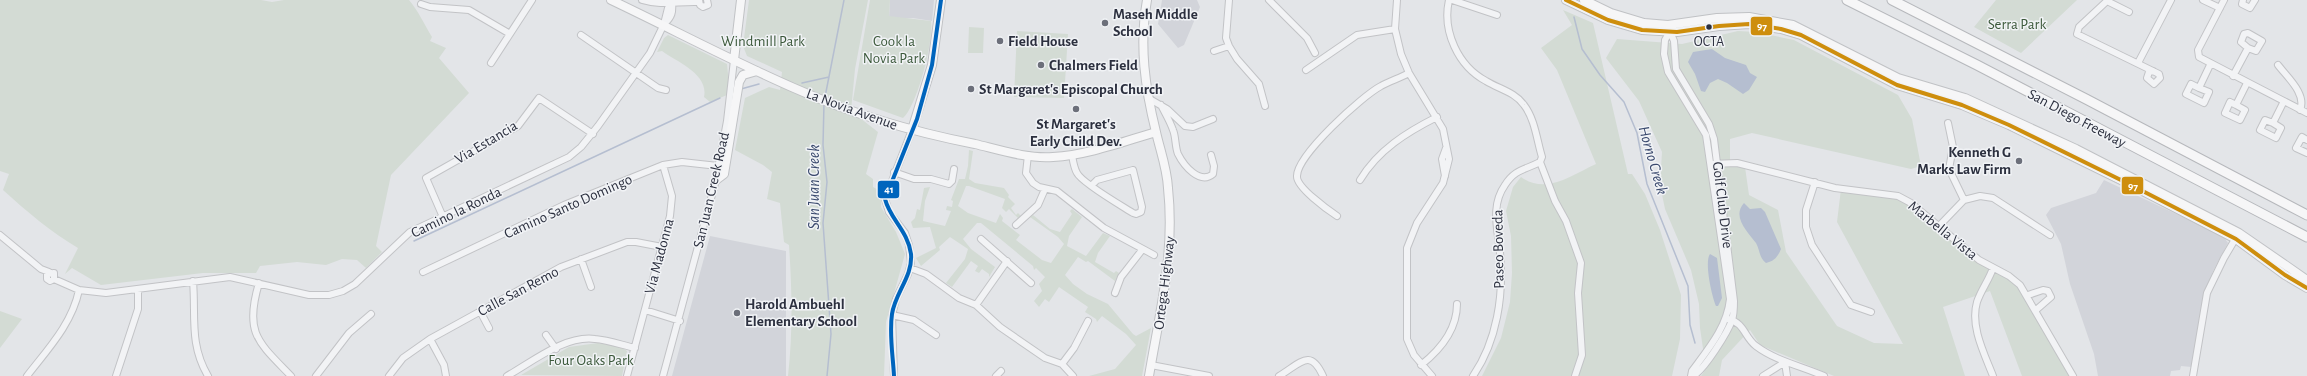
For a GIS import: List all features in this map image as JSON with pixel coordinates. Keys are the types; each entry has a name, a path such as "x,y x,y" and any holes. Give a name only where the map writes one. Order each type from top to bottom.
{"highway":[{"name":"San Diego Freeway","path":"1847,0 1984,69 2306,238"},
{"name":"San Diego Freeway","path":"1892,0 2307,214"}],"main road":[{"name":"La Novia Avenue","path":"611,0 664,24 734,60 794,88 842,108 912,130 1028,155 1051,157 1072,155 1156,132"},
{"name":"San Juan Creek Road","path":"734,60 741,0"},
{"path":"912,130 932,65 941,0"},
{"name":"Ortega Highway","path":"1147,0 1143,46 1144,78 1168,185 1171,228 1169,263 1163,304 1149,376"},
{"path":"1566,0 1608,20 1632,28 1669,29 1749,24 1790,31 1818,43 1897,85 1962,105 2009,125 2238,236 2307,280"},
{"path":"1584,0 1626,19 1669,29"},
{"path":"716,180 724,174 739,82 743,75 757,71"},
{"path":"2238,236 2286,275 2307,288"}],"street":[{"path":"491,63 532,0"},
{"path":"642,0 657,3 699,1 700,5 705,7 708,5 708,0"},
{"path":"1229,0 1226,38 1237,59 1259,84 1265,106"},
{"path":"1268,0 1307,38 1315,53"},
{"path":"1397,0 1395,29 1399,48 1409,73 1437,117 1443,130 1449,159 1445,176 1438,192 1417,223 1407,248 1407,339 1421,365 1432,376"},
{"path":"1448,0 1447,26 1460,56 1476,74 1485,81 1511,93 1524,104 1532,121 1542,157 1540,162 1552,193 1566,221 1581,263 1578,293 1582,355 1575,376"},
{"path":"1452,0 1497,15"},
{"path":"2129,12 2107,0 2076,32 2077,34 2153,71"},
{"path":"2138,63 2171,0"},
{"path":"2203,0 2220,8"},
{"path":"2224,0 2198,50 2199,57 2210,65 2307,113"},
{"path":"2243,0 2242,4 2250,8 2255,0"},
{"name":"Camino la Ronda","path":"0,236 48,274 54,273 54,279 79,290 106,293 230,277 309,295 329,294 343,291 366,275 410,232 569,157 592,134 650,53 664,24 670,19 673,9 672,2"},
{"path":"421,4 430,7 469,10 510,34"},
{"path":"1306,70 1357,35 1395,29"},
{"name":"Golf Club Drive","path":"1669,29 1665,40 1666,66 1674,85 1706,135 1714,163"},
{"name":"Golf Club Drive","path":"1669,29 1674,41 1676,69 1709,124 1714,139 1714,163 1730,299 1729,320 1692,371 1692,376"},
{"path":"2248,33 2261,40 2263,43 2258,51 2248,48 2241,42 2244,34 2248,33"},
{"path":"581,35 636,74 658,88 666,90"},
{"path":"1214,51 1229,46"},
{"path":"2233,76 2248,48"},
{"name":"San Juan Creek Road","path":"663,376 680,321 716,180 727,121 734,60"},
{"path":"2199,88 2210,65"},
{"path":"2278,65 2301,96 2303,103 2300,110"},
{"path":"1337,216 1321,205 1298,181 1296,176 1298,170 1317,141 1370,93 1409,73"},
{"path":"2236,105 2247,83"},
{"name":"Via Estancia","path":"443,217 426,178 518,126 539,98 592,134"},
{"path":"1148,98 1161,105 1185,126 1193,127 1213,119"},
{"path":"2273,123 2284,101"},
{"path":"1161,105 1173,130 1178,154 1197,176 1201,178 1209,177 1213,174 1214,166 1211,155"},
{"path":"1360,180 1371,164 1398,140 1437,117"},
{"path":"2265,120 2273,123 2281,128 2276,138 2260,130 2265,120"},
{"path":"1948,123 1953,147 1949,169 1964,200"},
{"path":"894,376 892,315 896,299 910,268 911,253 907,238 889,212 885,199 894,172 912,130"},
{"path":"2307,140 2302,137 2296,148 2307,153"},
{"path":"1028,155 1026,172 1029,178 1038,187 1058,191 1093,221 1142,250 1154,255"},
{"path":"1072,155 1077,174 1092,185 1136,214 1140,212 1142,206 1133,170 1096,180 1092,185"},
{"name":"Camino Santo Domingo","path":"423,272 564,205 663,164 682,162 718,166"},
{"name":"Paseo Boveda","path":"1473,376 1486,355 1499,300 1500,254 1496,219 1500,193 1510,178 1517,171 1540,162"},
{"name":"Marbella Vista","path":"1714,163 1742,164 1841,189 1898,196 1911,203 1979,260 2014,279 2028,295 2073,376"},
{"name":"Via Madonna","path":"627,376 670,216 672,196 663,164"},
{"path":"894,172 914,179 932,179 948,184 952,181 954,169"},
{"path":"1815,182 1806,210 1806,228 1812,245 1851,304 1871,312"},
{"path":"1016,225 1038,205 1045,189"},
{"path":"1939,226 1964,200 1980,196 1993,198 2050,236"},
{"path":"2193,376 2207,293 2224,258 2238,236"},
{"path":"981,240 1031,283"},
{"name":"Calle San Remo","path":"389,376 403,358 430,339 561,267 627,242 636,242 662,247"},
{"path":"1115,293 1121,277 1142,250"},
{"path":"582,260 591,287"},
{"path":"976,304 1007,261"},
{"path":"910,268 926,274 959,298 976,304 983,309 994,322 1026,346 1045,358 1062,364 1073,376"},
{"path":"1993,268 1977,301 1975,319 1976,330 1993,376"},
{"path":"193,281 194,341 199,360 208,376"},
{"path":"259,283 252,320 255,334 265,348 291,376"},
{"path":"27,376 61,331 73,312 79,290"},
{"path":"116,376 138,309 138,290"},
{"path":"2028,295 2043,290 2048,291 2051,297 2036,310"},
{"path":"1421,365 1436,353 1449,335 1457,310 1456,304"},
{"path":"645,310 680,321"},
{"path":"480,311 490,328"},
{"path":"316,376 349,333 371,314"},
{"path":"892,315 914,320 936,335"},
{"path":"1729,320 1742,326 1755,345 1785,362 1793,363 1824,376"},
{"path":"1062,364 1074,348 1088,321"},
{"path":"546,335 556,349"},
{"path":"507,376 577,339 595,338 635,348"},
{"path":"430,339 444,365 446,376"},
{"path":"1279,376 1306,359 1311,359 1318,364 1323,376"},
{"path":"1763,376 1785,362"},
{"path":"1785,362 1787,376"},
{"path":"1151,365 1195,375 1209,376"}],"shaded area":[{"path":"890,0 934,0 932,21 913,18 889,19"},
{"path":"1162,0 1197,0 1200,7 1184,45 1178,48 1158,24"},
{"path":"2104,180 2223,236 2228,243 2213,271 2204,301 2192,367 2181,366 2180,370 2171,371 2170,376 2098,376 2094,354 2070,284 2061,244 2046,215 2051,208 2096,193"},
{"name":"Harold Ambuehl Elementary School","path":"710,236 786,251 786,376 672,376"}],"green space":[{"path":"0,0 261,0 272,2 284,0 409,0 432,37 430,41 446,48 439,58 469,93 391,175 376,246 382,252 366,268 357,260 342,259 326,265 297,262 260,266 256,273 203,273 101,285 72,268 65,274 78,248 39,221 3,190 9,174 0,171"},
{"name":"Windmill Park","path":"749,0 868,0 855,69 851,111 878,132 866,174 873,179 873,187 882,192 881,207 896,232 905,254 886,322 884,376 788,376 792,310 791,278 789,245 784,242 780,203 767,199 772,172 763,165 735,150 745,98 769,87 780,90 782,72 747,56 743,46"},
{"name":"Cook la Novia Park","path":"870,0 890,0 889,16 931,21 930,43 919,87 914,101 903,118 853,100"},
{"name":"Serra Park","path":"1996,0 2077,0 2021,53 1974,27"},
{"path":"1563,10 1593,23 1628,174 1632,174 1645,194 1660,230 1681,295 1680,339 1672,376 1482,376 1501,338 1510,302 1512,273 1511,236 1506,211 1513,187 1521,177 1530,182 1549,184 1568,178 1596,164 1557,70 1541,48 1572,25"},
{"path":"969,27 984,28 983,53 968,53"},
{"name":"Chalmers Field","path":"1017,31 1068,34 1064,98 1014,97"},
{"path":"1738,31 1756,32 1794,40 1898,95 1912,119 1921,166 1911,169 1752,133 1730,139 1730,167 1745,167 1749,195 1778,210 1786,252 1837,326 1874,343 1903,344 1837,222 1841,189 1898,196 1979,260 2014,279 2073,376 2022,376 1990,291 1943,307 1965,376 1834,376 1760,345 1750,330 1722,360 1719,376 1701,376 1706,369 1700,328 1699,304 1691,270 1665,209 1660,185 1662,152 1639,101 1606,58 1617,39 1682,44"},
{"path":"668,35 727,64 729,84 727,95 710,102 704,97 702,82 697,75 662,51 657,52 664,38"},
{"path":"969,150 973,151 969,179 975,183 1004,188 1009,195 1008,197 1015,204 1011,208 1016,215 1018,213 1021,216 1018,218 1009,209 1006,212 1002,208 1005,199 969,186 966,186 958,206 968,213 996,223 1000,214 1003,218 1002,221 1020,235 1016,240 1042,260 1051,263 1064,244 1058,237 1030,217 1033,215 1050,229 1060,232 1072,214 1070,211 1072,209 1082,217 1069,236 1067,246 1086,256 1103,233 1110,236 1098,253 1095,262 1114,273 1116,271 1119,273 1115,281 1088,261 1086,262 1078,257 1065,275 1073,284 1087,294 1108,304 1136,336 1151,328 1142,376 1089,376 1115,369 1136,345 1126,334 1102,316 1097,322 1096,319 1085,312 1088,307 1059,287 1049,302 1045,299 1039,307 1034,301 1042,291 1039,284 1045,277 1036,268 1034,270 1033,266 981,223 977,223 963,239 971,249 995,267 989,277 989,274 982,269 979,273 975,271 978,266 971,261 952,287 946,283 965,259 968,249 950,237 939,247 940,250 921,266 916,258 936,248 930,227 913,228 911,222 915,218 917,209 920,210 924,188 930,187 925,201 923,221 945,226 951,211 946,210 947,206 952,207 953,201 951,200 959,179 965,179"},
{"path":"0,311 22,319 0,348"},
{"name":"Four Oaks Park","path":"598,343 621,347 627,351 622,376 521,375 569,347"}],"water":[{"path":"1712,49 1725,58 1746,65 1750,73 1757,77 1749,90 1743,94 1727,83 1718,79 1710,83 1705,92 1701,91 1695,74 1688,62 1693,52"},
{"path":"1744,203 1750,209 1761,208 1765,212 1781,249 1774,260 1766,263 1764,261 1756,243 1742,224 1739,214 1740,208"},
{"path":"1710,254 1717,258 1722,298 1718,306 1716,306 1714,302 1709,280 1708,258"}],"waterway":[{"name":"San Juan Creek","path":"825,97 844,0"},
{"name":"Horno Creek","path":"1574,17 1582,49 1600,75 1624,102 1637,133 1647,184 1688,286 1690,325 1695,343"},
{"path":"802,83 829,77"},
{"path":"741,89 759,84"},
{"path":"414,241 720,98"},
{"name":"San Juan Creek","path":"824,103 823,145 827,182 823,223 831,334 827,376"}],"transit line":[{"name":"41","path":"894,376 891,337 892,314 907,277 911,262 911,254 903,232 887,206 885,199 917,119 932,65 941,0"},
{"name":"97","path":"1566,0 1608,20 1642,30 1677,32 1719,26 1749,24 1781,29 1801,35 1897,85 1962,105 2009,125 2129,184 2236,239 2285,275 2307,288"}],"place":[{"name":"Maseh Middle School","path":"1105,23"},
{"name":"OCTA","path":"1709,27"},
{"name":"Field House","path":"1000,41"},
{"name":"Chalmers Field","path":"1041,65"},
{"name":"St Margaret's Episcopal Church","path":"971,89"},
{"name":"St Margaret's Early Child Dev.","path":"1076,109"},
{"name":"Kenneth G Marks Law Firm","path":"2019,161"},
{"name":"Harold Ambuehl Elementary School","path":"737,313"}]}
